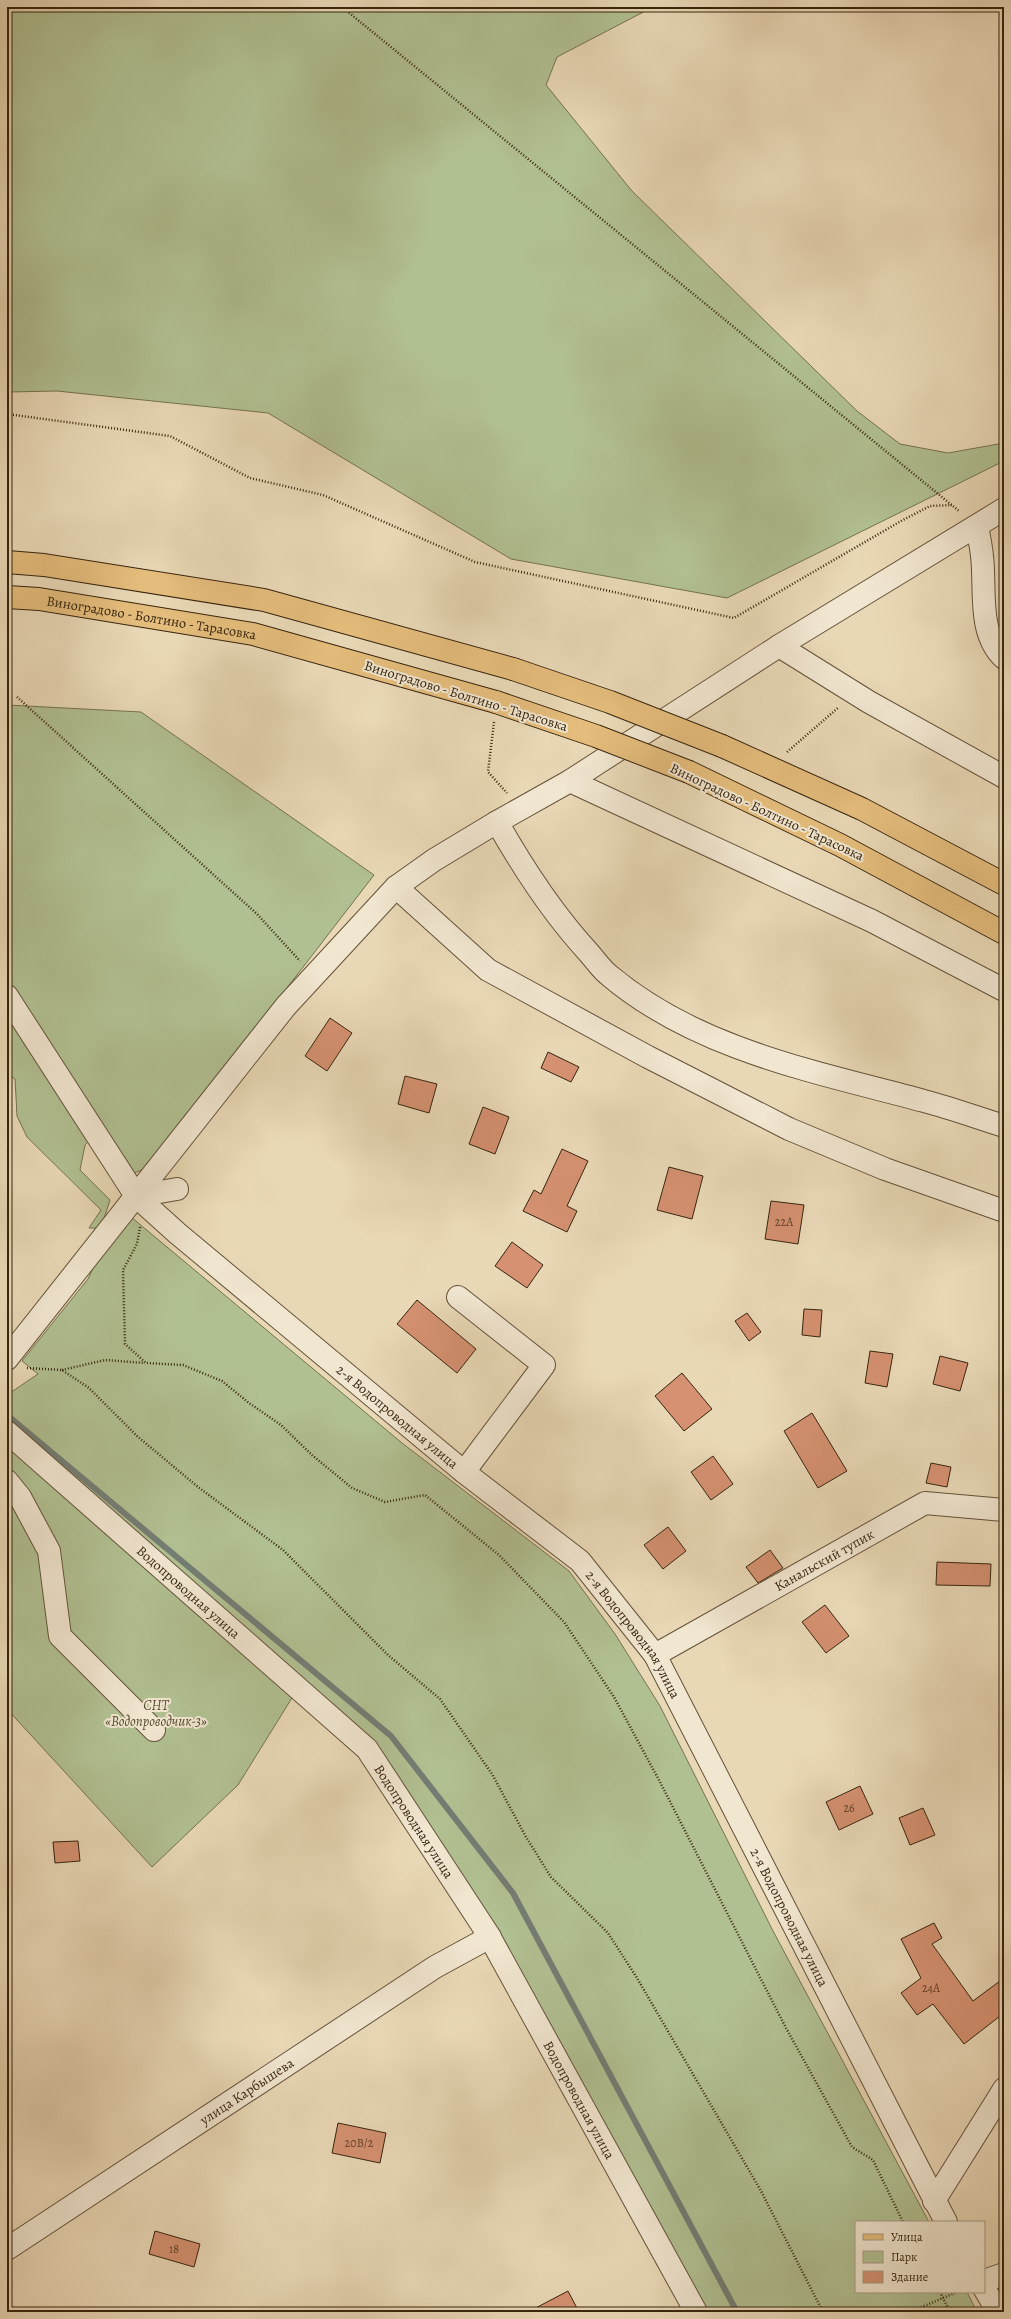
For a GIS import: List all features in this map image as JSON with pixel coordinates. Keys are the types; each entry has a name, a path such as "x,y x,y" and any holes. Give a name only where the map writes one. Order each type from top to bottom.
{"main road":[{"path":"7,562 44,565 264,600 513,669 610,702 722,746 770,767 862,809 1004,884"},
{"name":"Виноградово - Болтино - Тарасовка","path":"7,597 39,600 254,634 496,702 596,736 689,772 840,845 1004,934"}],"street":[{"path":"15,1363 286,1006 396,887 434,860 521,808 570,781 779,646 1004,509"},
{"path":"977,526 982,557 983,612 996,651 1004,658"},
{"path":"779,646 870,702 1004,777"},
{"path":"570,781 872,921 1004,990"},
{"path":"497,822 516,854 570,932 610,976 670,1018 733,1045 810,1072 926,1101 1004,1126"},
{"path":"396,887 488,970 648,1057 789,1129 885,1169 1004,1211"},
{"name":"2-я Водопроводная улица","path":"7,996 139,1199 464,1472 580,1561 655,1655 945,2221"},
{"path":"139,1199 177,1189"},
{"path":"458,1297 544,1365 464,1472"},
{"name":"Водопроводная улица","path":"7,1432 368,1749 490,1937 696,2312"},
{"path":"7,1481 20,1497 49,1551 60,1636 154,1730"},
{"name":"Канальский тупик","path":"655,1655 925,1503 1004,1510"},
{"name":"улица Карбышева","path":"7,2249 435,1967 490,1937"},
{"path":"934,2201 1004,2089"},
{"path":"985,2281 1004,2274"},
{"path":"985,2290 998,2312"}],"path":[{"path":"342,7 977,526"},
{"path":"7,414 170,436 250,478 323,495 475,562 734,618 901,521 930,506 952,505"},
{"path":"17,697 257,914 314,976"},
{"path":"496,702 488,772 521,808"},
{"path":"770,767 838,709"},
{"path":"139,1199 137,1244 123,1270 125,1344 146,1363"},
{"path":"15,1363 62,1370 105,1360 183,1365 222,1380 249,1403 281,1424 312,1455 352,1488 385,1502 425,1495 499,1555 564,1622 614,1697 660,1782 786,2028 852,2147 873,2160 903,2221"},
{"path":"62,1370 89,1388 137,1436 198,1488 283,1550 388,1655 440,1698 492,1774 526,1837 552,1877 608,1933 637,1978 761,2191 823,2312"},
{"path":"940,2293 950,2312"},
{"path":"910,2312 955,2293"}],"green space":[{"path":"7,7 653,7 557,57 546,85 632,191 857,411 900,444 948,453 1004,443 1004,461 727,598 511,559 268,413 57,391 7,392"},
{"path":"7,705 141,712 374,875 149,1167 132,1174 100,1130 85,1145 80,1170 110,1200 101,1228 89,1228 101,1210 27,1137 17,1116 15,1079 7,1074"},
{"path":"131,1217 402,1443 569,1571 615,1634 660,1706 773,1931 928,2221 855,2221 855,2293 968,2293 977,2312 708,2312 374,1745 7,1422 7,1395 38,1374 22,1361 88,1279 100,1253"},
{"name":"СНТ «Водопроводчик-3»","path":"7,1443 295,1693 238,1785 152,1867 7,1709"}],"building":[{"path":"330,1018 352,1033 327,1071 305,1056"},
{"path":"548,1052 579,1067 571,1082 541,1068"},
{"path":"405,1076 437,1084 429,1113 398,1104"},
{"path":"483,1107 509,1117 495,1154 469,1144"},
{"path":"562,1149 588,1161 567,1206 577,1211 567,1232 523,1211 534,1190 541,1194"},
{"path":"669,1167 703,1176 692,1219 657,1210"},
{"path":"771,1201 804,1205 798,1244 765,1239"},
{"path":"512,1242 543,1265 527,1288 495,1266"},
{"path":"417,1300 476,1349 457,1373 397,1324"},
{"path":"804,1309 822,1310 820,1337 802,1335"},
{"path":"747,1313 761,1332 749,1341 735,1321"},
{"path":"870,1351 893,1354 887,1387 865,1383"},
{"path":"940,1356 968,1363 960,1391 933,1384"},
{"path":"682,1373 712,1409 684,1431 655,1396"},
{"path":"812,1413 847,1471 818,1488 784,1431"},
{"path":"713,1456 733,1484 711,1500 691,1472"},
{"path":"931,1463 951,1467 947,1487 926,1483"},
{"path":"668,1527 686,1551 663,1569 644,1545"},
{"path":"770,1550 783,1568 758,1583 746,1567"},
{"path":"937,1562 991,1564 990,1586 936,1585"},
{"path":"825,1605 849,1636 826,1653 802,1622"},
{"path":"860,1786 873,1814 839,1830 826,1802"},
{"path":"923,1808 935,1835 910,1845 899,1818"},
{"path":"78,1841 80,1861 55,1863 53,1842"},
{"path":"934,1923 942,1938 932,1944 973,2001 1004,1978 1004,2013 964,2044 933,2004 917,2015 901,1993 921,1978 901,1939"},
{"path":"338,2123 386,2133 380,2163 332,2153"},
{"path":"155,2231 200,2244 194,2267 149,2254"},
{"path":"568,2291 579,2312 528,2312"}],"waterway":[{"path":"7,1415 391,1736 513,1893 737,2312"}]}
